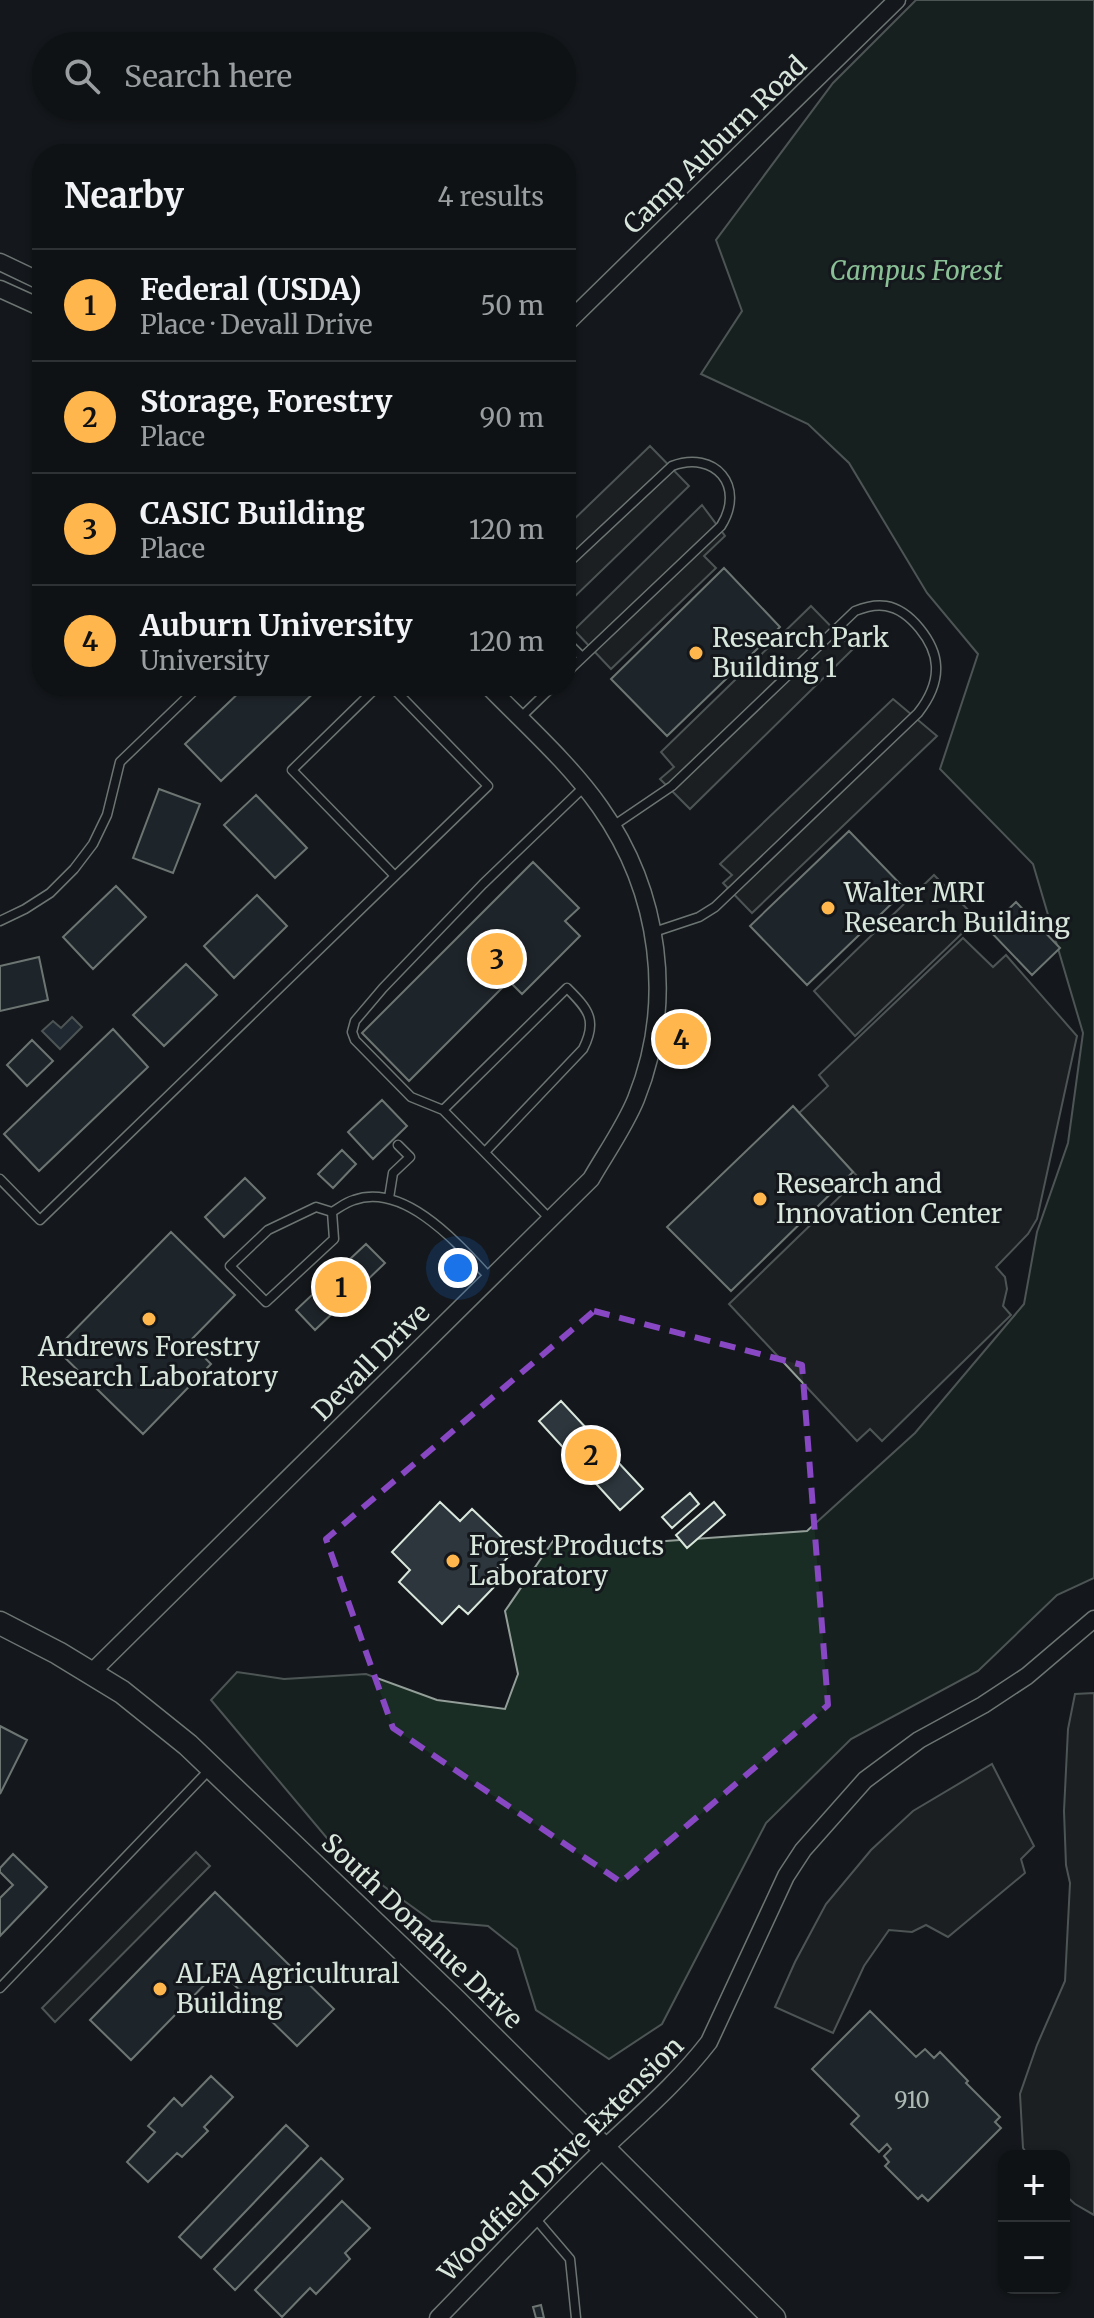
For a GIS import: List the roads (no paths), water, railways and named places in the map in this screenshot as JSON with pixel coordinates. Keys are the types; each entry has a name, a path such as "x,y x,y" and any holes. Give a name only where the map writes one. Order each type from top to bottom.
{"street":[{"name":"Camp Auburn Road","path":"576,314 897,0"},
{"path":"0,262 32,277"},
{"path":"0,289 32,303"},
{"name":"Devall Drive","path":"92,1672 591,1179 636,1099 656,1028 658,969 654,932 642,886 613,826 584,787 498,696"},
{"name":"Woodfield Drive Extension","path":"438,2318 535,2218 672,2085 709,2042 786,1876 803,1850 865,1780 919,1740 983,1705 1027,1676 1094,1619"},
{"name":"South Donahue Drive","path":"0,1623 92,1672 142,1707 211,1767 456,2001 774,2318"}],"lane":[{"path":"576,556 672,466 687,460 702,461 724,477 731,502 721,526 576,663"},
{"path":"613,826 672,786 855,611 875,606 896,609 913,622 928,641 936,663 934,684 918,713 715,907 699,917 654,932"},
{"path":"576,651 582,657"},
{"path":"0,921 50,893 74,869 93,844 107,815 120,762 189,696"},
{"path":"368,696 292,770 395,876"},
{"path":"0,1179 40,1220 488,786 401,696"},
{"path":"520,718 543,696"},
{"path":"550,1219 443,1110 411,1097 355,1040 352,1032 355,1021 483,884 584,787"},
{"path":"443,1110 567,988 583,1004 591,1019 590,1036 583,1049 485,1152"},
{"path":"389,1198 393,1173 410,1157 398,1145"},
{"path":"332,1212 334,1239 266,1302 230,1266 268,1230 316,1207 332,1212 356,1199 389,1198 423,1214 490,1278"},
{"path":"0,1988 211,1767"},
{"path":"535,2218 570,2259 576,2318"}],"water":[{"path":"72,1017 82,1027 60,1049 42,1031 53,1021 61,1028"}],"place":[{"name":"Research Park Building 1","path":"696,653"},
{"name":"Walter MRI Research Building","path":"828,908"},
{"name":"CASIC Building","path":"497,959"},
{"name":"Auburn University","path":"681,1039"},
{"name":"Research and Innovation Center","path":"760,1199"},
{"name":"Federal (USDA)","path":"341,1287"},
{"name":"Andrews Forestry Research Laboratory","path":"149,1319"},
{"name":"Storage, Forestry","path":"591,1455"},
{"name":"Forest Products Laboratory","path":"453,1561"},
{"name":"ALFA Agricultural Building","path":"160,1989"}],"park label":[{"name":"Campus Forest","path":"916,271"}]}
